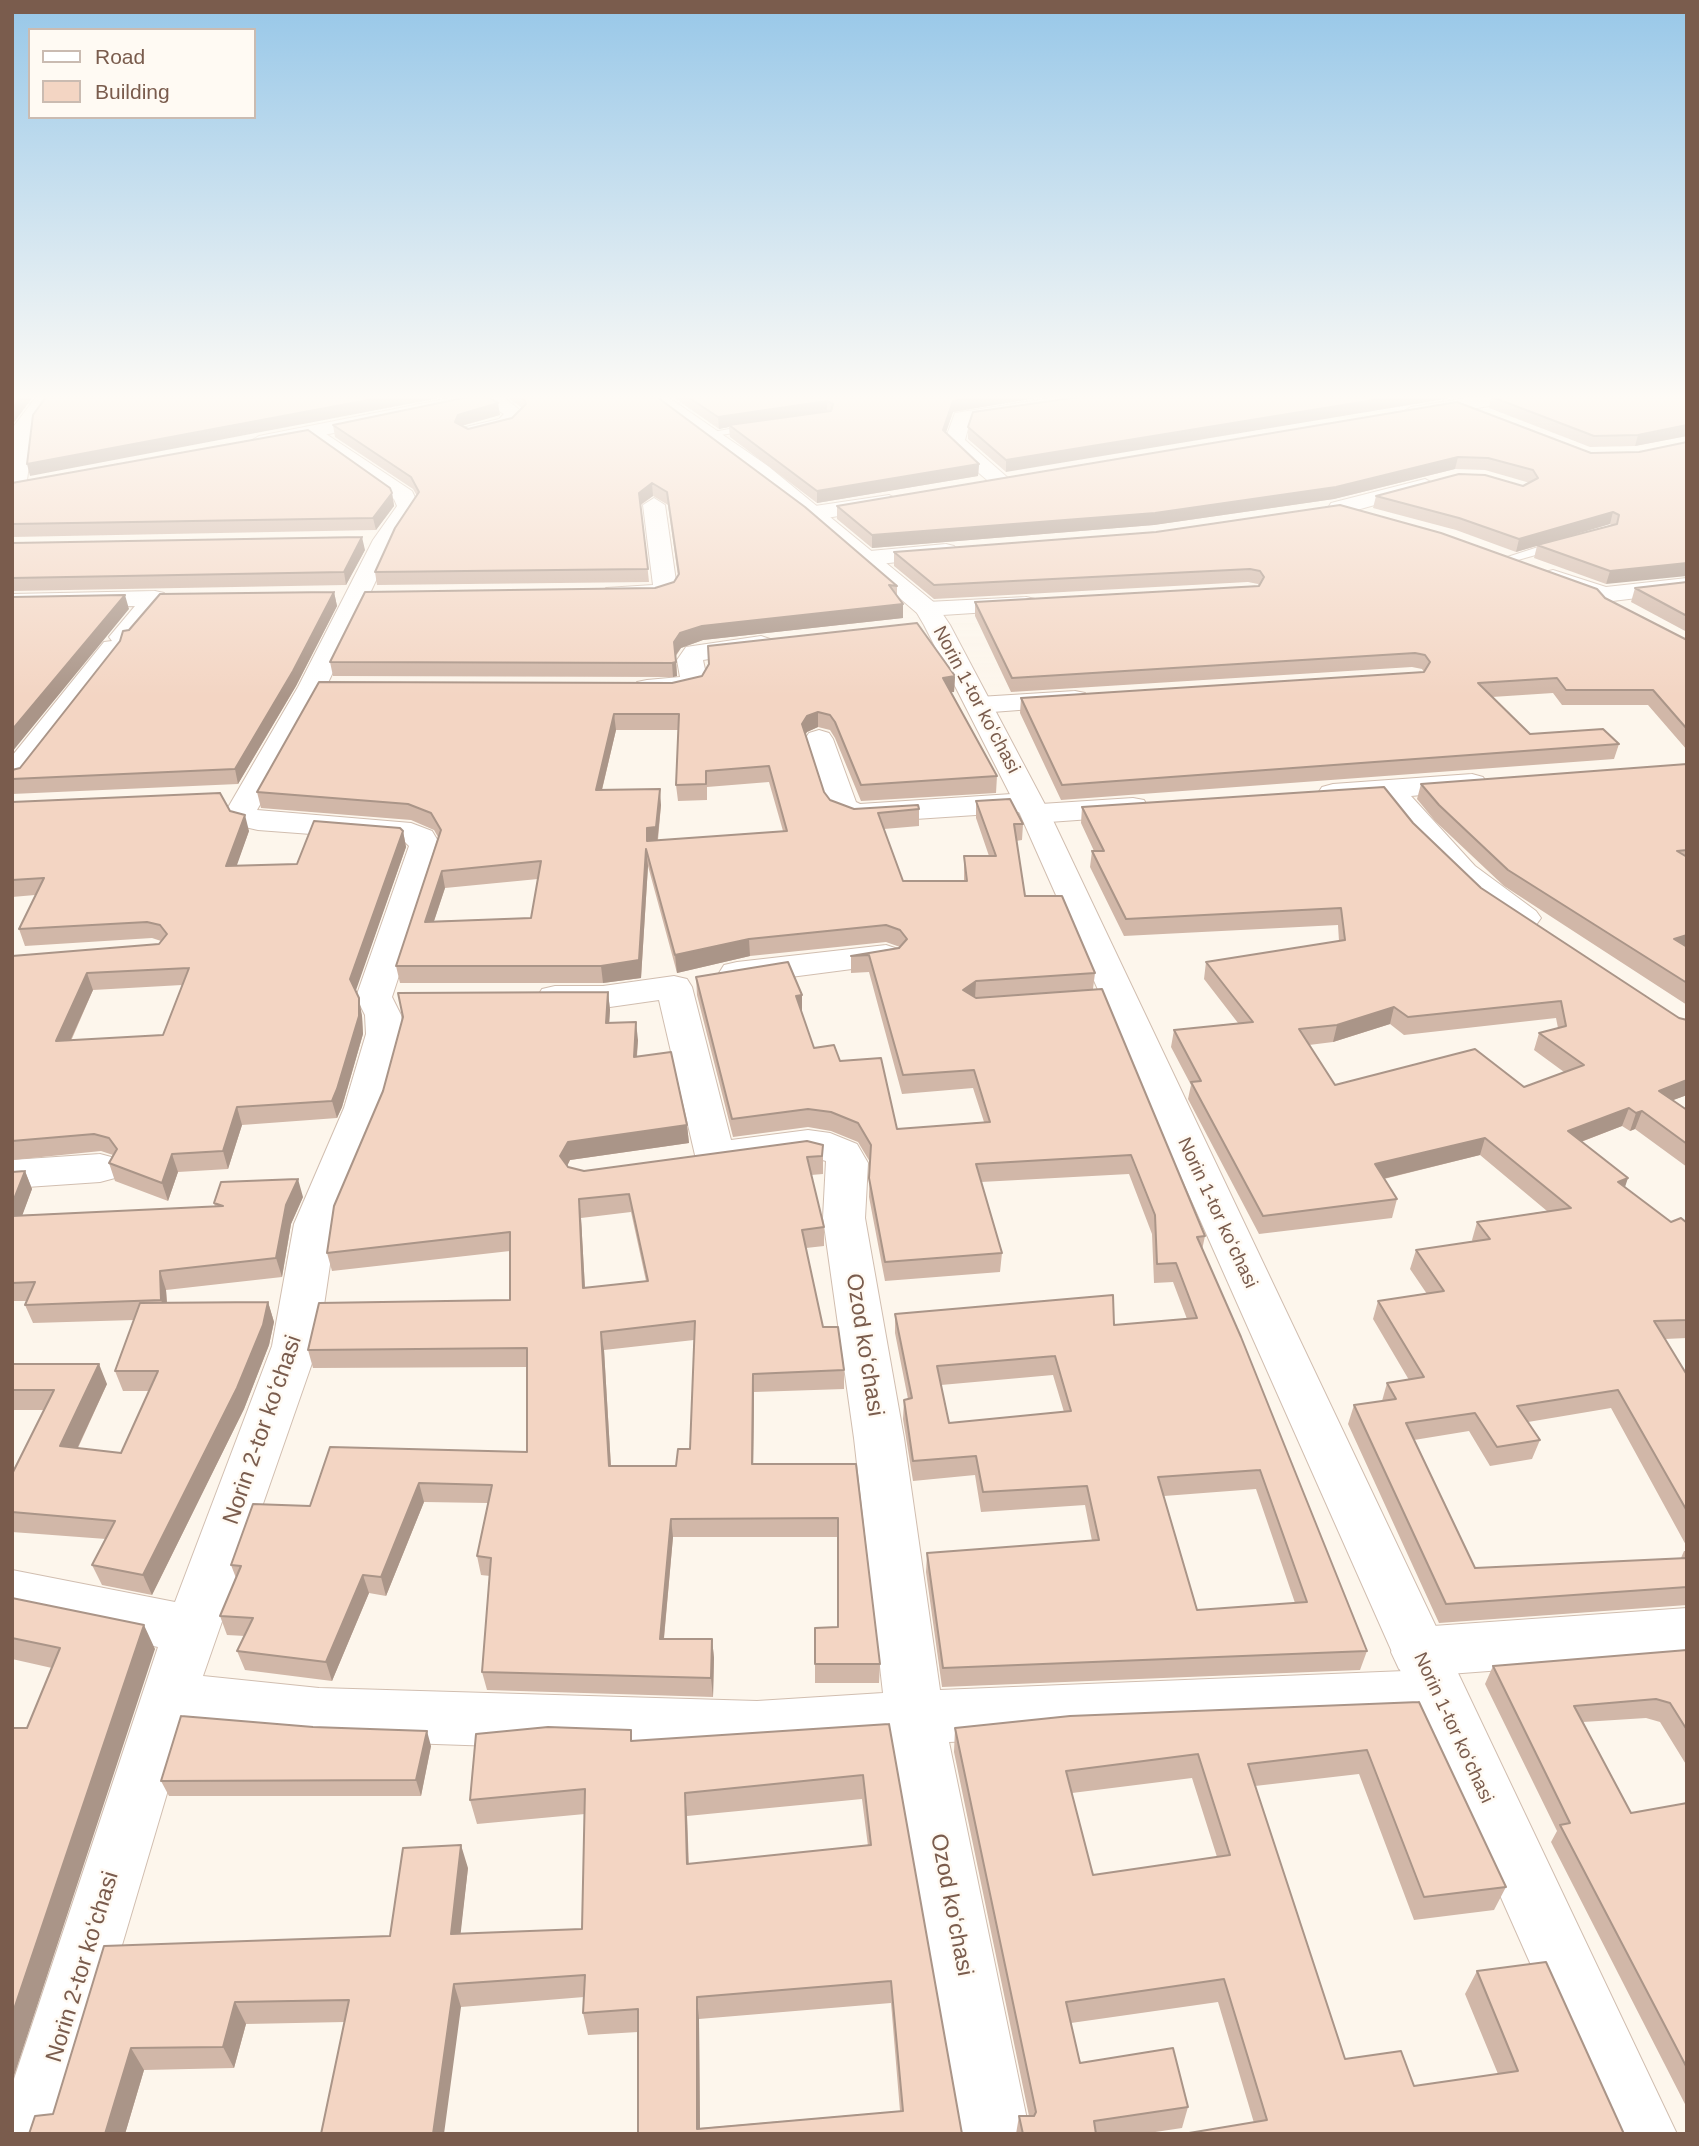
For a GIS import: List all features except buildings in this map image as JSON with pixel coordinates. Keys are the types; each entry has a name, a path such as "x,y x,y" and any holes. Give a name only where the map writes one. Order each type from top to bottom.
{"street":[{"path":"404,497 408,500 408,506 383,540 312,687 234,797 247,818 258,821 392,829 421,838 425,846 374,997 429,997"},
{"name":"Norin 1-tor koʻchasi","path":"795,497 870,558 924,621 979,705 1032,808 1106,999 1428,1674 1642,2134"},
{"path":"1314,512 1379,497"},
{"path":"815,513 908,498"},
{"path":"586,593 640,593 665,588 654,505"},
{"path":"1339,508 1387,521"},
{"path":"356,541 383,540"},
{"path":"870,558 975,548"},
{"path":"1481,551 1604,595 1687,585"},
{"path":"331,595 385,594"},
{"path":"1604,595 1611,604 1630,614"},
{"path":"12,601 182,597"},
{"path":"12,776 155,598"},
{"path":"924,621 1053,603"},
{"path":"615,688 684,686 694,679 690,660 695,653 785,642"},
{"path":"312,687 339,687"},
{"path":"979,705 1105,697"},
{"path":"820,739 842,807 855,814 1157,805"},
{"path":"1308,795 1498,780"},
{"path":"1390,790 1422,830 1464,873 1552,937"},
{"path":"511,997 603,997 674,987 750,970 886,956"},
{"name":"Ozod koʻchasi","path":"674,987 696,1158 820,1143 843,1153 847,1163 844,1218 879,1438 915,1717 995,2134"},
{"name":"Norin 2-tor koʻchasi","path":"31,2134 167,1698 295,1346 315,1224 365,1108 385,1034 383,1015 374,997"},
{"path":"12,1174 100,1168"},
{"path":"12,1593 192,1630"},
{"path":"167,1698 319,1714 744,1727 915,1717 1428,1674 1687,1632"}],"lane":[{"path":"1504,560 1583,538"}]}
